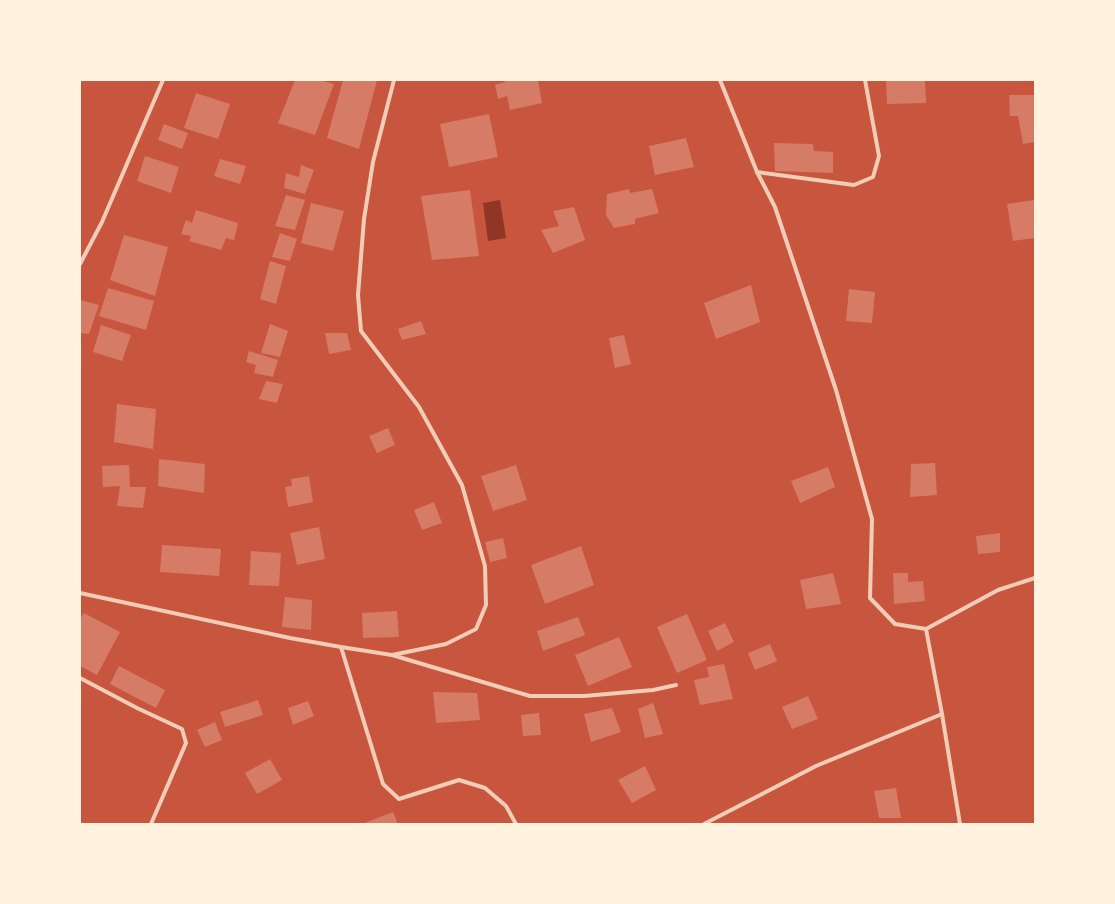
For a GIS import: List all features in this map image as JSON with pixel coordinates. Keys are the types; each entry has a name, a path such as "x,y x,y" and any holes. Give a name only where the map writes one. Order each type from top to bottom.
{"lane":[{"path":"80,264 102,222 163,80"},
{"path":"392,655 446,644 476,629 486,605 485,566 462,485 419,408 361,331 358,295 364,219 373,162 394,80"},
{"path":"720,80 757,172 775,207 830,372 872,519 870,598 895,624 926,629 998,590 1035,578"},
{"path":"757,172 854,186 873,177 879,156 865,80"},
{"path":"80,593 281,636 392,655 530,696 584,696 654,690 676,685"},
{"path":"926,629 960,824"},
{"path":"342,647 383,784 399,799 458,780 485,788 506,806 516,824"},
{"path":"80,678 182,729 186,742 151,824"},
{"path":"704,824 816,766 942,714"}],"shaded area":[{"path":"500,200 506,238 488,241 483,203"}],"building":[{"path":"295,80 320,80 334,84 315,135 278,123"},
{"path":"343,80 377,80 359,149 327,138"},
{"path":"504,80 538,80 542,103 510,110 507,96 498,99 495,85 505,82"},
{"path":"886,80 925,80 926,103 887,104"},
{"path":"196,93 230,104 218,139 184,128"},
{"path":"1009,95 1035,95 1035,142 1023,144 1018,116 1010,116"},
{"path":"489,114 498,157 449,167 440,124"},
{"path":"164,124 188,133 182,149 158,140"},
{"path":"686,138 694,167 655,175 649,146"},
{"path":"774,143 813,144 814,151 833,152 833,173 775,171"},
{"path":"145,156 179,167 171,193 137,181"},
{"path":"220,159 246,166 240,184 214,176"},
{"path":"301,165 314,170 305,194 284,188 286,173 299,177"},
{"path":"629,189 630,193 652,189 659,213 635,219 635,224 614,228 606,215 607,194"},
{"path":"470,190 479,256 432,260 421,196"},
{"path":"286,195 305,200 295,230 275,226"},
{"path":"1035,200 1035,238 1013,241 1007,204"},
{"path":"311,203 344,211 333,251 301,243"},
{"path":"574,207 585,240 553,253 541,230 559,226 553,211"},
{"path":"196,210 238,223 234,240 226,238 221,250 189,241 191,236 181,234 186,220 192,223"},
{"path":"280,233 297,239 290,261 272,257"},
{"path":"124,235 168,247 155,296 110,280"},
{"path":"270,261 286,266 276,304 260,299"},
{"path":"751,285 760,322 716,339 704,303"},
{"path":"108,288 154,301 146,330 99,316"},
{"path":"849,289 875,292 872,323 846,321"},
{"path":"80,300 99,305 89,334 80,333"},
{"path":"421,321 426,334 402,340 398,329"},
{"path":"270,324 288,331 280,357 261,353"},
{"path":"101,325 131,335 122,361 93,352"},
{"path":"325,333 347,333 351,350 329,354"},
{"path":"624,335 631,364 615,368 609,338"},
{"path":"249,351 278,360 273,377 254,373 256,365 246,362"},
{"path":"266,381 283,384 277,403 259,399"},
{"path":"117,404 156,409 153,449 114,442"},
{"path":"388,428 395,445 377,453 369,436"},
{"path":"159,459 205,464 204,493 158,486"},
{"path":"935,463 937,495 910,497 911,464"},
{"path":"129,465 130,487 146,487 143,508 117,506 120,486 103,487 102,466"},
{"path":"516,465 527,500 493,511 481,476"},
{"path":"828,467 835,487 800,503 791,481"},
{"path":"309,476 313,502 288,507 285,487 292,486 291,479"},
{"path":"434,502 442,523 422,530 414,510"},
{"path":"319,527 325,559 297,565 290,533"},
{"path":"1000,533 1000,552 978,554 976,536"},
{"path":"503,538 507,558 490,562 485,542"},
{"path":"162,545 221,549 219,576 160,572"},
{"path":"581,546 594,585 545,604 531,565"},
{"path":"251,551 281,553 279,586 249,585"},
{"path":"833,573 841,604 806,609 800,580"},
{"path":"893,573 908,573 908,582 923,581 925,601 894,604"},
{"path":"285,597 312,600 311,630 282,627"},
{"path":"397,611 399,637 363,638 362,613"},
{"path":"84,613 120,632 97,675 80,666 80,619"},
{"path":"687,614 707,660 677,673 657,627"},
{"path":"578,617 585,635 543,651 537,631"},
{"path":"725,623 734,642 717,651 708,631"},
{"path":"619,637 632,667 588,686 575,655"},
{"path":"770,644 777,661 755,670 748,653"},
{"path":"724,664 733,699 700,705 694,680 709,677 707,667"},
{"path":"119,666 165,690 156,708 110,684"},
{"path":"433,692 477,693 480,720 436,723"},
{"path":"808,696 818,719 792,729 782,707"},
{"path":"258,700 263,715 225,727 220,712"},
{"path":"308,701 314,716 293,725 288,708"},
{"path":"653,703 663,734 645,738 638,709"},
{"path":"612,708 621,732 591,742 584,714"},
{"path":"539,713 541,735 523,736 521,715"},
{"path":"215,722 222,740 205,747 197,730"},
{"path":"270,759 282,780 257,794 245,773"},
{"path":"645,766 656,790 632,803 618,780"},
{"path":"896,788 901,818 879,818 874,791"},
{"path":"393,812 398,824 362,824"}]}
